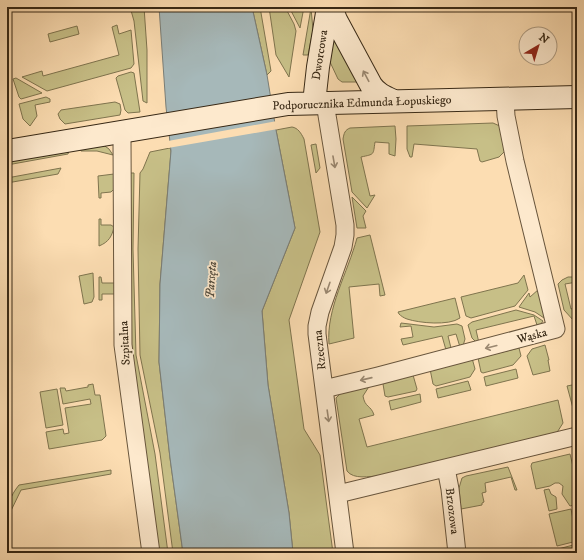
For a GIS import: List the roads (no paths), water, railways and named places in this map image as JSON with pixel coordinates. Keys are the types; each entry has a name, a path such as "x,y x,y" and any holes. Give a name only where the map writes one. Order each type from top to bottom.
{"street":[{"path":"329,7 371,85 383,96 394,101"},
{"name":"Dworcowa","path":"320,103 318,67 329,7"},
{"name":"Podporucznika Edmunda Łopuskiego","path":"8,147 121,132 276,105 577,97"},
{"name":"Wąska","path":"324,388 385,374 556,329 515,161 506,116 505,98"},
{"name":"Rzeczna","path":"320,103 345,228 343,247 320,312 317,326 345,553"},
{"name":"Szpitalna","path":"121,132 123,345 152,553"},
{"path":"338,494 577,436"},
{"name":"Brzozowa","path":"446,468 450,489 457,553"}],"water":[{"name":"Parsęta","path":"159,7 252,7 267,75 295,228 262,311 268,385 289,513 293,553 183,553 159,362 160,284 171,151 166,107"}]}
